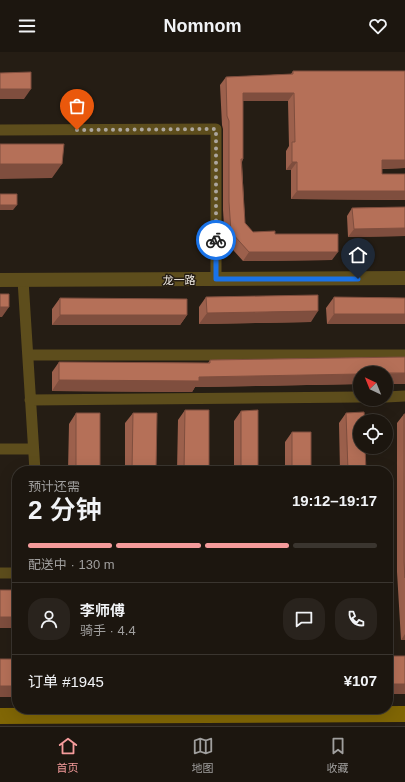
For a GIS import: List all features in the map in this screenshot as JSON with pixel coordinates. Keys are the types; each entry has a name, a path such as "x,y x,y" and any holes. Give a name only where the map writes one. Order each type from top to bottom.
{"main road":[{"path":"2,719 34,714"},
{"path":"120,714 338,720 405,714"}],"street":[{"path":"0,130 216,129 216,279"},
{"name":"龙一路","path":"0,280 405,278"},
{"path":"23,280 34,466"},
{"path":"28,355 405,355"},
{"path":"393,396 405,396"},
{"path":"30,400 353,397"},
{"path":"0,449 33,449"},
{"path":"0,573 12,573"}],"building":[{"path":"293,71 405,71 405,160 382,160 382,174 405,174 405,191 297,191 297,162 292,162 292,142 295,142 294,93 243,93 243,159 241,159 245,223 253,232 275,231 275,234 338,234 338,252 249,252 231,232 229,202 229,121 227,116 226,77 293,74"},
{"path":"31,72 31,89 0,89 0,73"},
{"path":"0,144 64,144 62,164 0,164"},
{"path":"0,194 17,194 17,205 0,205"},
{"path":"405,207 405,228 354,229 352,208"},
{"path":"0,294 9,294 9,307 0,307"},
{"path":"318,295 318,311 207,313 206,297"},
{"path":"334,297 405,298 405,314 334,314"},
{"path":"60,298 187,299 187,315 60,315"},
{"path":"405,357 405,373 393,373 393,366 353,366 353,374 199,377 199,381 59,380 59,362 210,363 210,360"},
{"path":"185,410 209,410 209,466 184,466"},
{"path":"258,410 258,466 241,466 241,411"},
{"path":"364,412 364,414 353,414 353,454 365,454 366,466 348,466 346,413"},
{"path":"76,413 100,413 100,466 76,466"},
{"path":"133,413 157,413 156,466 132,466"},
{"path":"405,414 405,578 404,562"},
{"path":"292,432 311,432 311,466 292,466"},
{"path":"0,590 12,590 12,617 0,617"},
{"path":"393,656 405,656 405,684 393,684"},
{"path":"0,659 12,659 12,686 0,686"}],"way so far":[{"path":"77,130 216,129 216,240"}],"route":[{"path":"216,240 216,279 358,279"}]}
